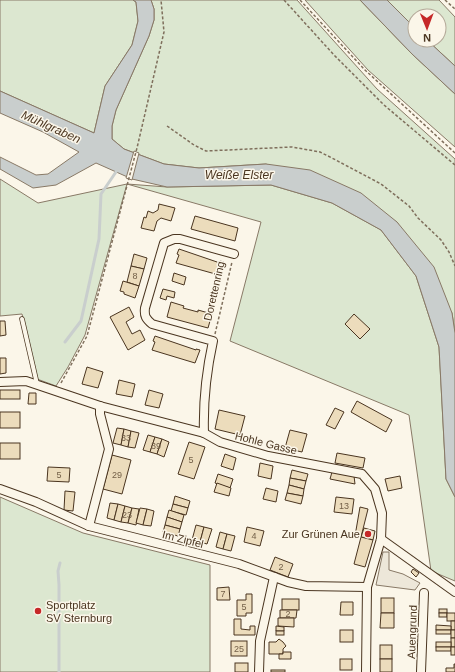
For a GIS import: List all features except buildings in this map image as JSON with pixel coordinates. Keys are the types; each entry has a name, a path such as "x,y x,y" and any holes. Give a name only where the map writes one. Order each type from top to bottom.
{"street":[{"name":"Dorettenring","path":"213,342 152,324 144,315 145,308 164,243 174,239 180,239 234,254"},
{"path":"204,433 204,390 208,362 213,342"},
{"name":"Hohle Gasse","path":"0,382 26,381 100,406 204,433 220,442 268,456 362,474 375,489 382,513 381,539 367,587 366,672"},
{"path":"89,526 109,449 100,414 100,406"},
{"name":"Im Zipfel","path":"0,489 36,502 89,526 239,564 288,582 306,586 367,587"},
{"path":"381,539 455,592"},
{"path":"259,672 260,641 274,577"},
{"name":"Auengrund","path":"422,672 424,594"}],"lane":[{"path":"22,318 37,385"}],"path":[{"path":"56,392 87,336 137,148 164,32 161,0"},
{"path":"284,0 334,55 384,105 455,165"},
{"path":"300,0 365,70 455,153"},
{"path":"445,0 455,9"},
{"path":"167,126 194,145 206,151 292,148 320,152 381,184 409,206 418,218 441,240 449,252 455,266"},
{"name":"Dorettenring","path":"213,342 234,254"}],"green space":[{"path":"0,0 133,0 136,2 138,21 132,45 105,86 94,133 0,91"},
{"path":"151,0 297,0 377,89 455,159 455,333 452,313 397,222 266,164 199,168 164,164 124,149 112,139 112,126 116,110 149,36 154,20 154,9"},
{"path":"305,0 360,0 412,54 455,94 455,147 368,70"},
{"path":"387,0 439,0 447,8 407,8 407,20"},
{"path":"447,8 455,17 455,66 436,48 447,48"},
{"path":"0,179 38,203 127,184 85,335 56,386 37,379 22,314 0,316"},
{"path":"127,184 167,187 271,185 332,203 381,230 416,276 439,347 446,479 455,497 455,581 431,571 409,415 230,341 261,222"},
{"path":"0,497 83,533 210,565 210,672 0,672"}],"shaded area":[{"path":"383,552 389,552 389,570 403,574 420,583 415,590 376,585"}],"water":[{"path":"133,0 151,0 154,9 154,20 149,36 116,110 112,126 112,139 124,149 164,164 199,168 266,164 310,170 361,193 397,222 434,267 452,313 455,333 455,497 446,479 439,347 416,276 381,230 332,203 271,185 167,187 132,179 96,163 56,185 33,188 0,169 0,157 36,175 48,174 79,152 43,132 0,113 0,91 94,133 105,86 132,45 138,21 136,2"},
{"path":"360,0 387,0 407,20 407,48 436,48 455,66 455,94 412,54"}],"pier":[{"path":"134,151 139,153 132,180 126,178"}],"waterway":[{"path":"65,342 81,321 99,239 101,194 118,169"},
{"path":"59,672 58,571 60,563"}],"place":[{"name":"Zur Grünen Aue","path":"368,534"},
{"name":"Sportplatz SV Sternburg","path":"38,611"}],"water label":[{"name":"Mühlgraben","path":"51,127"},
{"name":"Weiße Elster","path":"239,175"}]}
